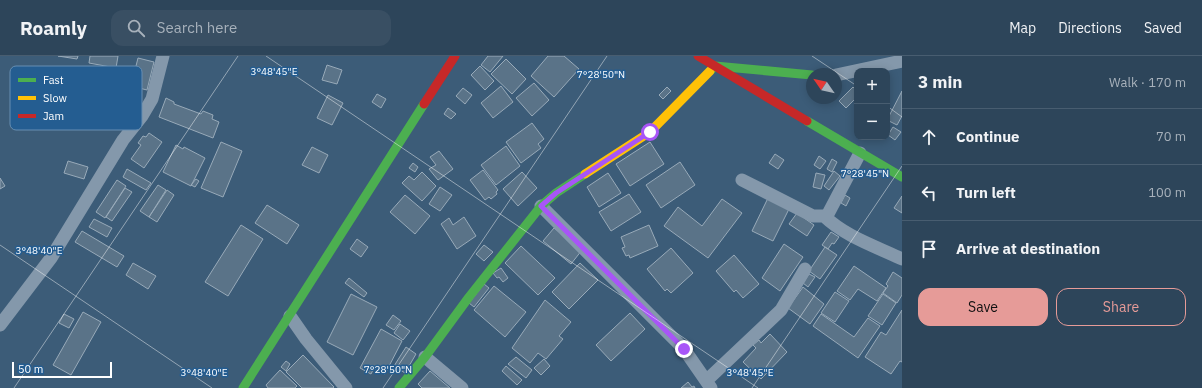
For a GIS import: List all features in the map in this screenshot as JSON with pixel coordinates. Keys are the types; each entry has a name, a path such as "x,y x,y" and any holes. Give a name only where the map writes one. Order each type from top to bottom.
{"main road":[{"path":"243,388 455,56"},
{"path":"698,56 902,177"},
{"path":"715,66 806,74"},
{"path":"399,388 425,357 469,297 541,206 556,193 650,132 715,66"}],"street":[{"path":"142,116 152,99 163,56"},
{"path":"842,73 893,60"},
{"path":"0,325 51,258 123,140 131,130"},
{"path":"742,180 813,216 824,216 828,214 860,153"},
{"path":"541,206 684,349 708,384 781,310 805,269"},
{"path":"824,216 835,226 847,233 902,259"},
{"path":"290,316 306,339 346,388"},
{"path":"425,357 462,388"}],"building":[{"path":"58,56 78,56 77,59"},
{"path":"90,56 118,56 116,66 105,66 89,63"},
{"path":"488,56 503,56 490,72 481,65"},
{"path":"548,56 564,56 579,69 554,97 531,76"},
{"path":"138,58 154,62 147,90 142,89 142,66 136,66"},
{"path":"506,59 526,79 512,94 491,74"},
{"path":"327,65 342,70 337,84 322,80"},
{"path":"480,66 494,81 485,90 471,75"},
{"path":"534,83 549,100 532,116 516,98"},
{"path":"501,86 513,102 493,118 481,103"},
{"path":"667,87 671,91 663,99 659,95"},
{"path":"853,87 854,88 854,100 846,108 842,104 842,98"},
{"path":"463,88 472,95 465,104 456,96"},
{"path":"902,91 902,116 897,125 890,122 890,114"},
{"path":"377,94 386,99 381,108 372,102"},
{"path":"328,95 343,103 332,125 317,118"},
{"path":"166,98 174,102 174,104 201,114 203,111 213,115 212,119 219,122 213,138 159,117"},
{"path":"448,108 456,114 451,119 444,114"},
{"path":"532,123 544,139 538,144 541,148 521,163 506,142"},
{"path":"893,127 901,132 895,140 890,136 890,132"},
{"path":"149,133 162,142 144,168 131,159 141,145 138,143 143,136 146,137"},
{"path":"221,142 242,151 223,197 201,188"},
{"path":"650,142 664,164 630,186 616,164"},
{"path":"176,145 183,149 184,147 205,158 191,186 163,172"},
{"path":"506,146 520,166 496,185 481,165"},
{"path":"312,147 328,155 319,173 302,165"},
{"path":"439,151 453,169 438,180 429,169 436,165 430,157"},
{"path":"775,154 784,160 778,169 769,163"},
{"path":"819,156 826,161 820,169 814,165"},
{"path":"832,159 837,162 832,172 827,169"},
{"path":"68,161 88,167 84,179 64,173"},
{"path":"680,162 695,185 661,208 646,185"},
{"path":"413,163 418,167 415,172 409,168"},
{"path":"127,169 151,183 146,190 123,177"},
{"path":"483,170 498,190 496,192 497,194 491,199 489,197 485,200 470,180"},
{"path":"834,171 840,176 829,190 824,186"},
{"path":"422,172 436,186 422,201 402,183 409,176 414,180"},
{"path":"522,172 537,188 518,206 503,189"},
{"path":"608,173 621,193 599,207 587,187"},
{"path":"816,173 825,175 821,189 813,187"},
{"path":"0,178 5,186 0,189"},
{"path":"196,179 199,181 195,187 191,185"},
{"path":"117,180 126,186 105,218 96,212"},
{"path":"158,185 166,190 149,217 140,211"},
{"path":"440,187 452,195 440,211 429,204"},
{"path":"125,188 132,192 112,221 106,217"},
{"path":"167,190 174,195 157,222 149,217"},
{"path":"629,194 641,212 611,231 599,212"},
{"path":"405,195 430,216 415,234 390,212"},
{"path":"845,195 850,198 846,206 841,203"},
{"path":"902,196 902,213 894,208"},
{"path":"768,198 789,209 773,241 752,231"},
{"path":"722,199 742,213 708,258 664,226 678,207 702,226"},
{"path":"267,205 299,225 287,244 255,223"},
{"path":"797,213 814,225 807,236 789,224"},
{"path":"464,217 476,236 457,249 441,224 449,218 453,225"},
{"path":"94,219 112,228 107,237 89,227"},
{"path":"241,225 263,239 228,296 205,282"},
{"path":"649,225 658,246 630,258 629,255 626,256 622,248 625,247 621,237"},
{"path":"554,228 582,250 571,264 543,241"},
{"path":"82,231 124,256 117,267 75,242"},
{"path":"831,232 839,237 828,249 822,245"},
{"path":"357,239 368,247 361,257 350,249"},
{"path":"784,244 803,257 780,291 762,278"},
{"path":"484,245 493,252 484,261 476,254"},
{"path":"521,246 555,278 538,295 505,263"},
{"path":"825,247 837,255 820,279 809,271"},
{"path":"671,248 693,273 671,293 667,289 665,291 647,269"},
{"path":"734,255 759,284 743,298 736,290 734,292 716,271"},
{"path":"133,263 156,276 148,289 126,275"},
{"path":"580,263 598,280 569,309 552,292"},
{"path":"854,266 886,288 877,301 858,289 850,300 837,291"},
{"path":"501,268 508,278 503,282 493,273"},
{"path":"893,272 902,278 902,295 897,303 883,293 888,286 886,284"},
{"path":"809,274 815,277 808,287 803,283"},
{"path":"349,278 367,293 364,297 345,283"},
{"path":"484,284 489,288 474,307 469,303"},
{"path":"494,286 526,312 505,337 474,310"},
{"path":"803,287 824,304 810,324 788,308"},
{"path":"835,292 849,301 835,322 821,313"},
{"path":"351,294 377,307 353,355 327,342"},
{"path":"883,294 896,303 882,325 868,316"},
{"path":"545,300 571,322 559,336 563,339 546,359 538,353 530,363 512,348"},
{"path":"902,310 902,362 900,361 891,374 865,357 881,332 886,335"},
{"path":"83,312 101,322 71,375 53,365"},
{"path":"630,313 645,329 611,361 596,345"},
{"path":"64,314 74,319 69,328 59,323"},
{"path":"821,314 854,337 868,318 880,326 858,358 813,326"},
{"path":"393,315 401,321 394,330 386,325"},
{"path":"400,324 410,331 403,340 394,333"},
{"path":"381,329 402,341 385,374 374,368 371,374 360,368"},
{"path":"770,334 787,352 761,379 743,362 756,348 753,345 759,340 761,343"},
{"path":"406,347 416,354 405,373 394,366"},
{"path":"303,355 334,387 333,388 302,388 286,372"},
{"path":"516,357 532,370 526,378 508,364"},
{"path":"544,359 550,366 541,375 534,368"},
{"path":"286,361 290,364 286,371 281,367"},
{"path":"506,366 522,380 517,385 502,371"},
{"path":"280,370 297,386 295,388 268,388 266,385"},
{"path":"430,371 450,388 422,388 418,384"},
{"path":"688,382 695,388 681,388"}],"traffic: fast":[{"path":"710,71 715,66 806,74"},
{"path":"243,388 424,104"},
{"path":"807,121 902,177"},
{"path":"399,388 425,357 469,297 541,206 556,193 585,174"}],"traffic: slow":[{"path":"585,174 650,132 710,71"}],"traffic: jam":[{"path":"424,104 455,56"},
{"path":"698,56 807,121"}],"route":[{"path":"650,132 556,193 541,206 684,349"}]}
